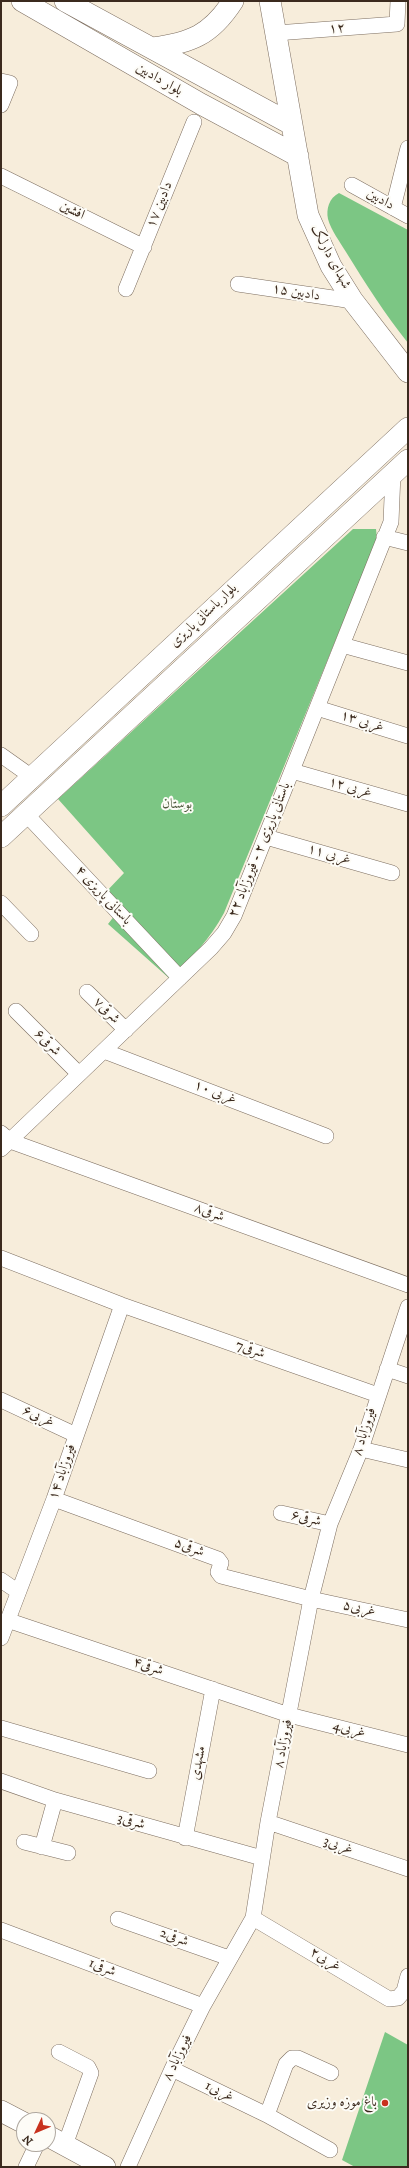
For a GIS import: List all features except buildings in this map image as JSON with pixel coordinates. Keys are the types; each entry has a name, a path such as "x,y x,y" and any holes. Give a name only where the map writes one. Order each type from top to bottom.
{"main road":[{"name":"بلوار دادبین","path":"22,1 202,104 298,156"},
{"name":"بلوار دادبین","path":"65,1 291,124"},
{"path":"152,48 189,41 208,31 223,16 233,1"},
{"name":"شهدای دارلک","path":"270,1 308,215 331,266 353,301 408,372"},
{"name":"بلوار باستانی پاریزی","path":"1,806 408,428"},
{"path":"378,455 403,468"},
{"name":"بلوار باستانی پاریزی","path":"1,838 403,468"},
{"path":"1,2111 16,2119"},
{"path":"56,2141 106,2167"}],"street":[{"name":"۱۲","path":"276,33 397,24 398,1"},
{"path":"1,81 10,83 1,105"},
{"name":"دادبین ۱۷","path":"126,289 194,122"},
{"path":"393,208 408,148"},
{"name":"افشین","path":"1,176 144,246"},
{"name":"دادبین","path":"352,184 408,216"},
{"name":"دادبین ۱۵","path":"238,284 353,301"},
{"name":"باستانی پاریزی ۲ - فیروزآباد ۲۲","path":"4,1141 126,1030 211,948 227,928 234,916 266,837 390,522 403,468"},
{"path":"384,537 408,543"},
{"path":"342,645 408,663"},
{"name":"غربی ۱۳","path":"317,708 408,736"},
{"path":"1,755 32,776"},
{"name":"غربی ۱۲","path":"292,771 408,804"},
{"name":"باستانی پاریزی ۴","path":"26,814 180,978"},
{"name":"غربی ۱۱","path":"266,837 392,873"},
{"path":"1,903 31,934"},
{"name":"شرقی۷","path":"87,992 126,1030"},
{"name":"شرقی۶","path":"16,1011 79,1074"},
{"name":"غربی ۱۰","path":"104,1051 326,1136"},
{"name":"شرقی۸","path":"4,1141 408,1285"},
{"name":"شرقی7","path":"1,1258 122,1305 378,1395"},
{"name":"فیروزآباد ۱۴","path":"1,1638 17,1591 54,1499 122,1305"},
{"name":"فیروزآباد ۸","path":"128,2167 172,2069 203,2006 253,1918 268,1822 311,1599 330,1524 360,1449 408,1307"},
{"path":"387,1369 408,1376"},
{"name":"غربی۶","path":"1,1400 76,1435"},
{"path":"360,1449 408,1460"},
{"name":"شرقی۵","path":"54,1499 218,1559 221,1563 218,1572 221,1576 311,1599"},
{"name":"شرقی۶","path":"281,1513 330,1524"},
{"path":"1,1580 17,1591"},
{"name":"غربی۵","path":"311,1599 408,1620"},
{"name":"شرقی۴","path":"7,1620 289,1715"},
{"name":"مشهدی","path":"186,1838 213,1689"},
{"name":"غربی4","path":"289,1715 408,1744"},
{"path":"1,1728 149,1771"},
{"name":"شرقی3","path":"1,1781 55,1800 186,1838 262,1858"},
{"path":"42,1846 55,1800"},
{"name":"غربی3","path":"268,1822 408,1869"},
{"path":"24,1842 68,1853"},
{"name":"شرقی2","path":"118,1918 229,1958"},
{"name":"غربی۲","path":"253,1918 389,1999 398,1998 404,1991 408,1976"},
{"name":"شرقی1","path":"1,1930 203,2006"},
{"path":"56,2141 92,2073 88,2067 59,2052"},
{"path":"267,2115 286,2064 292,2058 298,2058 331,2073"},
{"name":"غربی1","path":"172,2069 267,2115 330,2150"},
{"path":"26,2167 33,2152"}],"green space":[{"path":"339,193 408,230 408,343 391,321 360,275 331,227 327,211 333,198"},
{"name":"بوستان","path":"353,529 376,529 377,539 224,913 200,948 170,979 108,924 119,910 104,894 124,873 58,799"},
{"name":"باغ موزه وزیری","path":"385,2032 408,2045 408,2167 355,2167 342,2160"}],"place":[{"name":"باغ موزه وزیری","path":"385,2103"}]}
